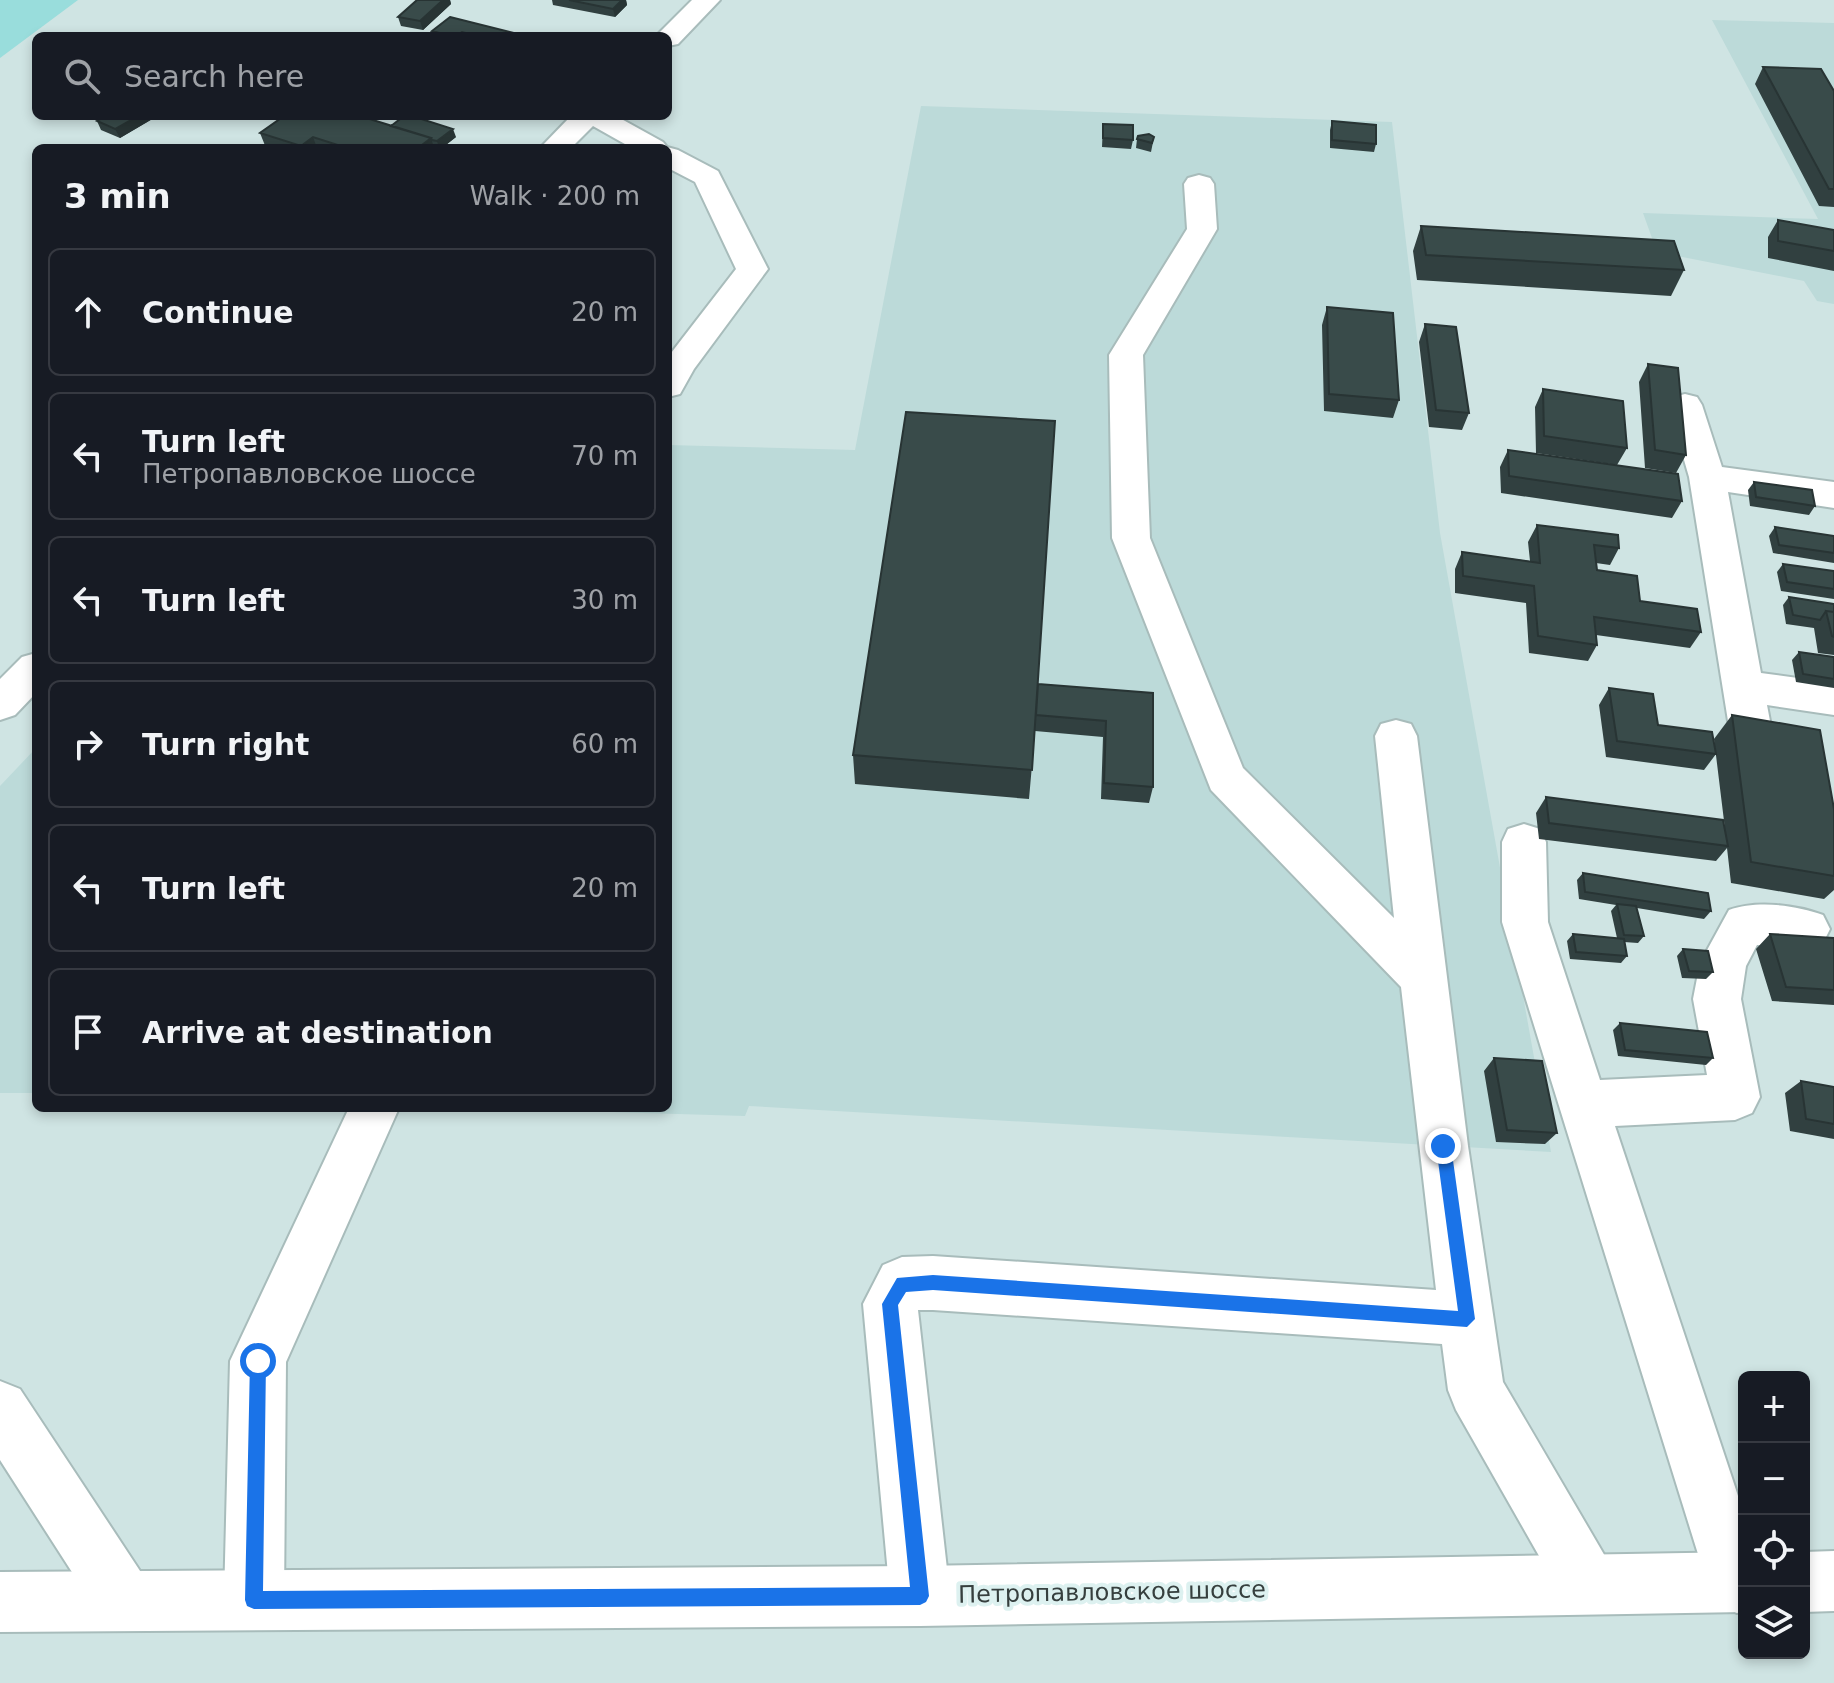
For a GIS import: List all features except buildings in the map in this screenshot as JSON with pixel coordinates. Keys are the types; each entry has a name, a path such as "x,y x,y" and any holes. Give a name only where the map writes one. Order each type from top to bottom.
{"main road":[{"path":"672,34 707,0"},
{"path":"559,144 583,120"},
{"path":"602,120 646,144"},
{"path":"672,158 707,177 752,269 672,379"},
{"path":"1199,184 1202,229 1126,355 1131,538 1226,778 1424,979"},
{"path":"1685,405 1707,477 1746,704 1834,699"},
{"path":"1707,477 1834,495"},
{"path":"0,704 32,672"},
{"path":"1396,736 1476,1390 1588,1584"},
{"path":"1524,842 1525,922 1738,1573"},
{"path":"1583,1104 1735,1097 1717,999 1723,963 1745,924 1807,929"},
{"path":"254,1600 258,1361 372,1112"},
{"path":"920,1596 890,1304 902,1284 933,1283 1467,1319"},
{"path":"0,1409 125,1601"},
{"path":"1810,1582 1834,1581"},
{"name":"Петропавловское шоссе","path":"0,1602 920,1596 1738,1582"}],"shaded area":[{"path":"0,0 78,0 32,32 0,58"},
{"path":"1712,20 1834,23 1834,304 1817,301 1804,281 1657,252 1643,213 1818,219"},
{"path":"921,106 1392,122 1440,533 1551,1152 749,1106 745,1116 608,1112 672,1112 672,445 855,450"},
{"path":"32,752 32,1093 0,1093 0,786"}],"route":[{"path":"258,1361 254,1600 920,1596 890,1304 902,1284 933,1283 1467,1319 1443,1146"}]}
